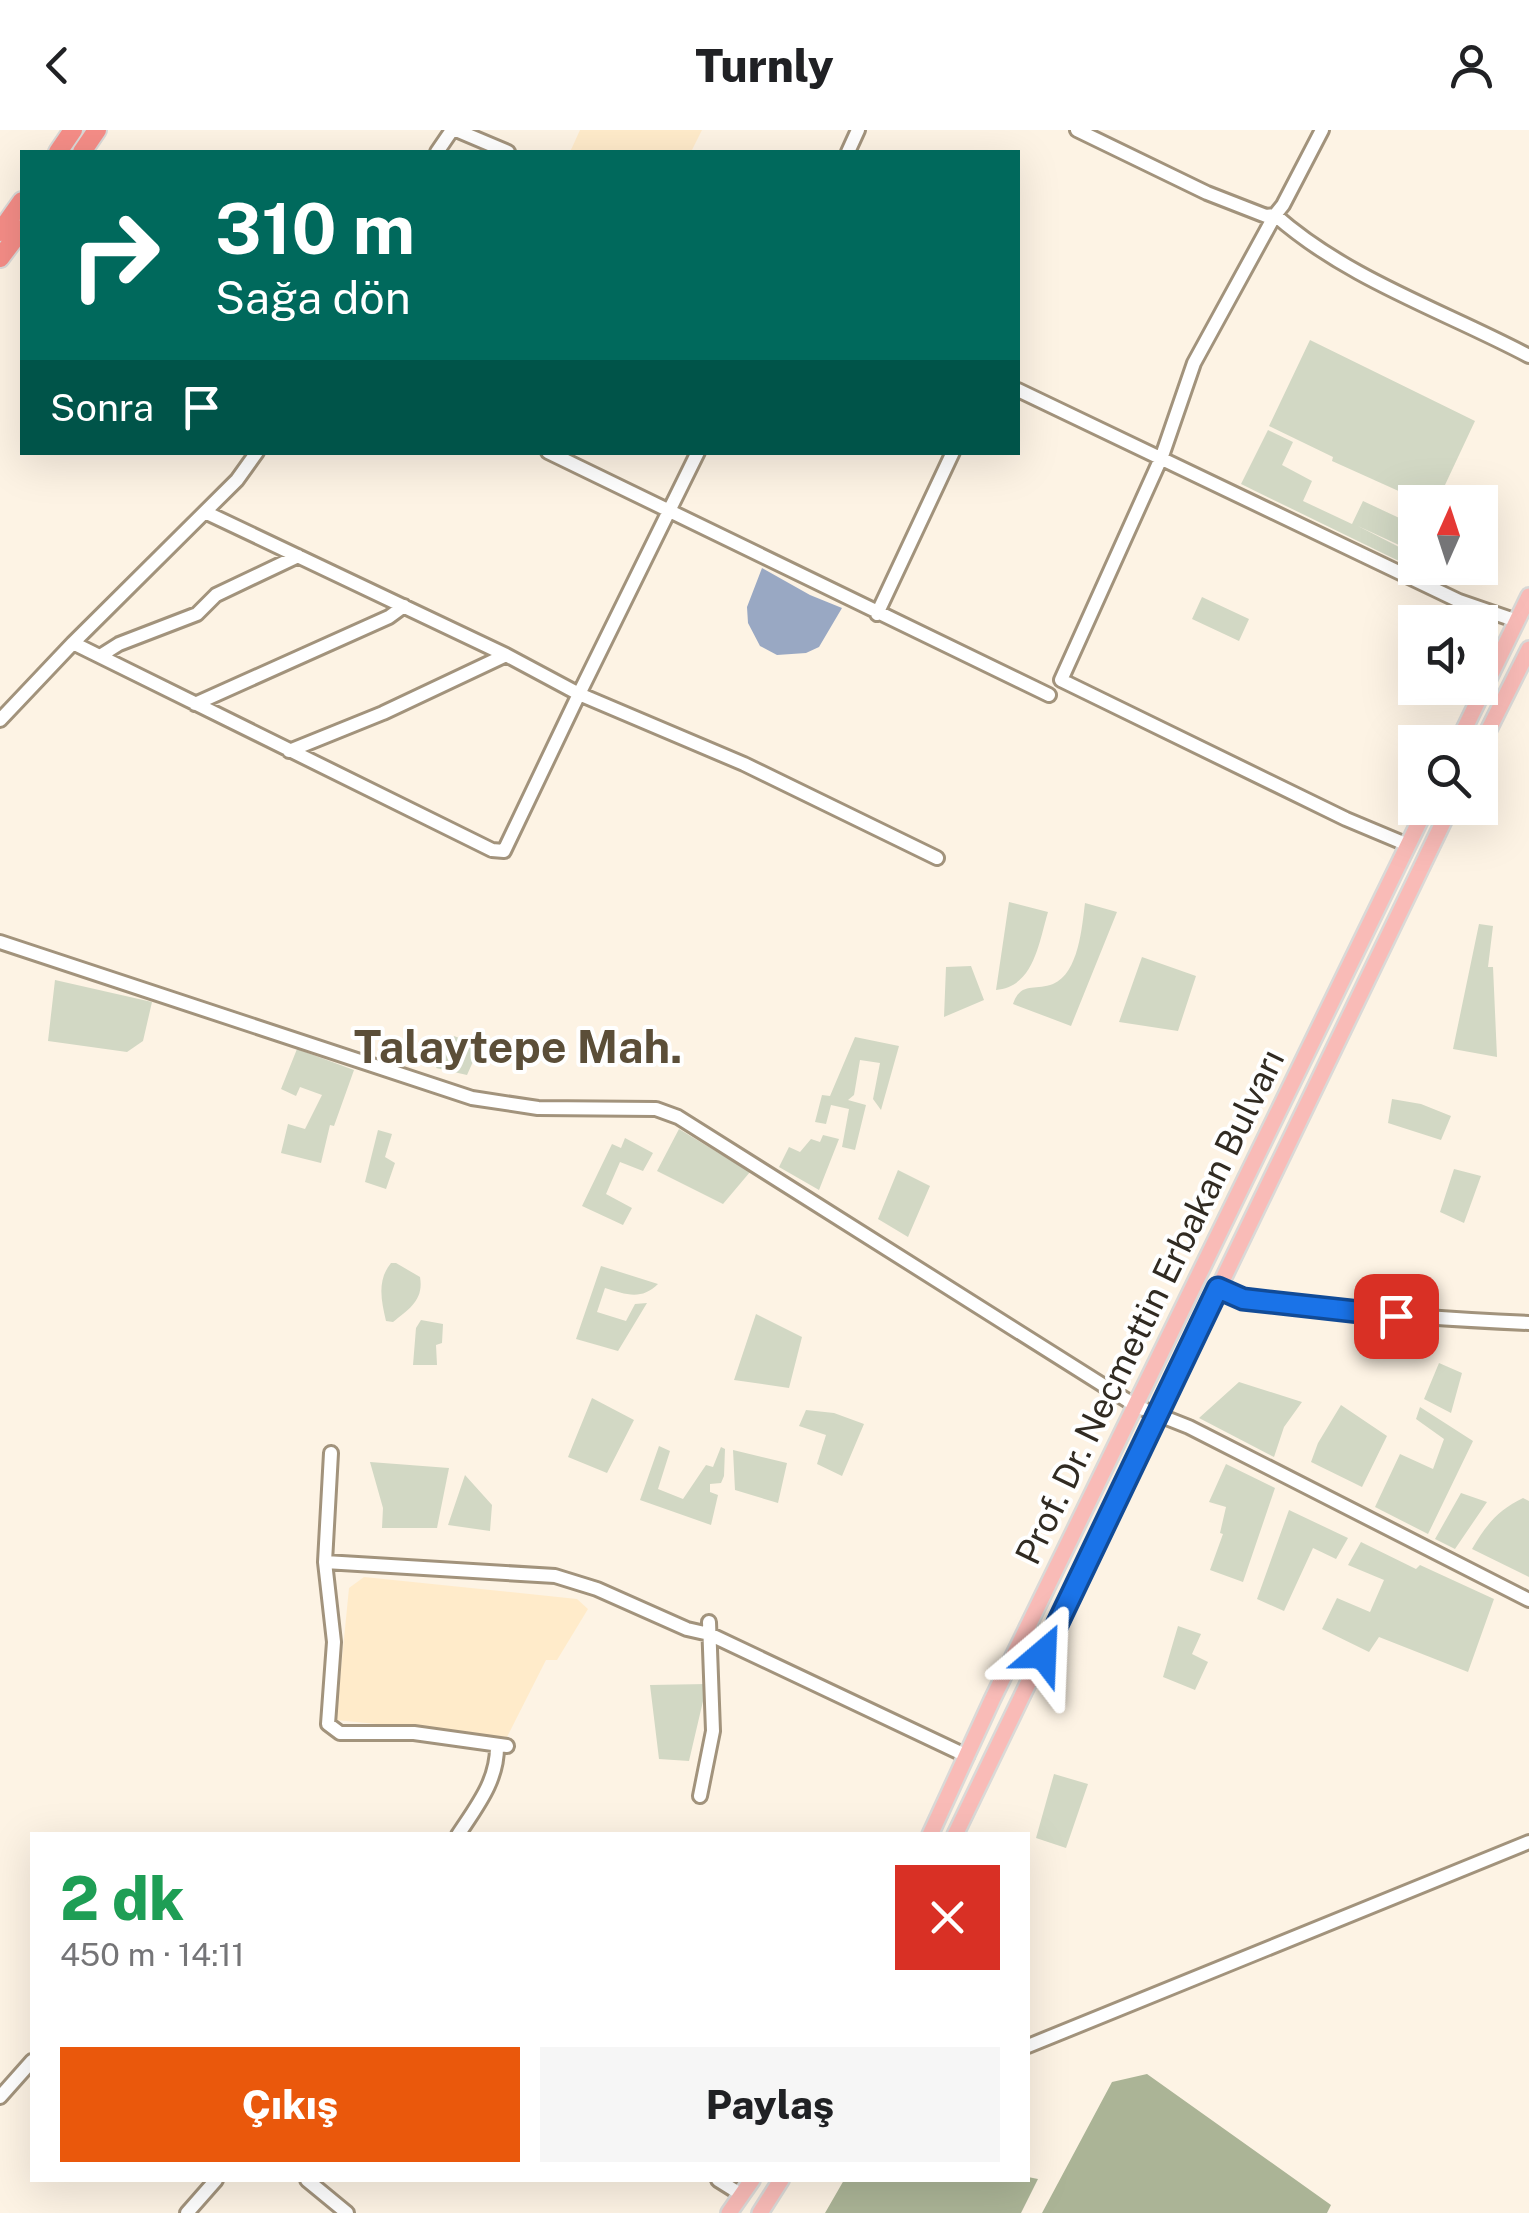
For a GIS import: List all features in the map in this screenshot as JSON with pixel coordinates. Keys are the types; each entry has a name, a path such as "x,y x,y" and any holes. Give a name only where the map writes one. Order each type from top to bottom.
{"highway":[{"path":"0,232 20,204"},
{"path":"0,258 20,232"}],"main road":[{"path":"1466,725 1529,596"},
{"path":"1491,725 1529,648"},
{"name":"Prof. Dr. Necmettin Erbakan Bulvarı","path":"931,1832 1418,825"},
{"name":"Prof. Dr. Necmettin Erbakan Bulvarı","path":"956,1832 1442,825"},
{"path":"730,2213 751,2182"},
{"path":"760,2213 780,2182"}],"street":[{"path":"439,150 454,130 503,150"},
{"path":"1077,130 1206,193 1266,216 1275,215 1299,236 1374,280 1529,356"},
{"path":"1322,130 1194,363 1162,456 1061,680 1346,819 1408,844"},
{"path":"1020,391 1459,602 1517,622"},
{"path":"0,720 237,480 255,455"},
{"path":"554,455 1049,696"},
{"path":"73,642 498,852 508,846 696,455"},
{"path":"877,614 952,455"},
{"path":"205,512 506,655 579,694 744,764 937,858"},
{"path":"100,656 119,644 197,614 216,595 298,556"},
{"path":"196,704 390,616 404,606"},
{"path":"289,751 383,713 506,655"},
{"path":"0,942 472,1098 538,1108 656,1108 678,1117 1136,1406 1188,1427 1529,1600"},
{"path":"1218,1288 1243,1299 1432,1319 1529,1322"},
{"path":"332,1453 326,1562 334,1642 328,1724 340,1733 414,1734 502,1745 493,1779 460,1832"},
{"path":"326,1562 554,1576 597,1589 687,1629 709,1628 967,1756"},
{"path":"700,1796 713,1732 709,1628"},
{"path":"1030,2045 1529,1842"},
{"path":"0,2097 30,2063"},
{"path":"187,2213 214,2182"},
{"path":"310,2182 347,2213"},
{"path":"721,2182 742,2195"}],"shaded area":[{"path":"580,130 702,130 692,150 571,150"},
{"path":"364,1577 577,1599 588,1609 557,1660 546,1660 507,1737 336,1720 349,1588"}],"green space":[{"path":"1310,340 1475,421 1445,485 1398,485 1398,491 1332,461 1333,457 1269,426"},
{"path":"1268,430 1293,442 1282,465 1312,481 1303,501 1352,524 1363,501 1398,517 1398,545 1358,526 1398,546 1398,561 1241,484"},
{"path":"1202,597 1249,619 1239,641 1192,619"},
{"path":"1009,902 1048,912 1027,972 1009,987 996,990"},
{"path":"1085,903 1117,912 1071,1026 1013,1004 1024,989 1053,984 1069,970 1078,948"},
{"path":"1479,924 1493,926 1488,967 1493,967 1497,1057 1453,1049"},
{"path":"1142,957 1196,976 1178,1031 1119,1022"},
{"path":"971,966 984,1000 944,1017 946,967"},
{"path":"55,980 152,1002 143,1041 127,1052 48,1041"},
{"path":"454,1036 480,1046 467,1075 436,1068"},
{"path":"855,1037 899,1046 881,1110 873,1099 880,1063 860,1060 854,1095 848,1100 866,1105 855,1150 842,1147 849,1109 831,1105 826,1124 815,1122 822,1095 830,1096"},
{"path":"297,1049 354,1070 334,1126 330,1125 321,1163 281,1153 288,1124 305,1129 322,1095 300,1087 296,1096 281,1089"},
{"path":"1392,1099 1421,1104 1451,1116 1441,1140 1388,1123"},
{"path":"679,1129 750,1172 723,1204 657,1171"},
{"path":"378,1130 392,1134 385,1157 395,1163 386,1189 365,1182"},
{"path":"823,1135 839,1139 819,1190 779,1167 789,1147 800,1152 811,1139 820,1142"},
{"path":"625,1138 653,1153 643,1171 620,1162 606,1194 632,1208 623,1225 582,1206 612,1144 621,1148"},
{"path":"1454,1169 1481,1176 1464,1223 1440,1212"},
{"path":"898,1170 930,1186 908,1237 878,1219"},
{"path":"391,1263 420,1277 421,1285 414,1303 393,1322 386,1321 381,1290"},
{"path":"601,1266 658,1284 639,1294 605,1288 597,1312 626,1321 635,1304 647,1303 618,1351 576,1339"},
{"path":"756,1314 802,1337 789,1388 734,1380"},
{"path":"421,1320 443,1324 442,1343 436,1345 437,1365 413,1365 416,1328"},
{"path":"1439,1363 1462,1373 1451,1413 1424,1399"},
{"path":"1239,1382 1302,1402 1284,1427 1274,1457 1199,1418"},
{"path":"592,1398 634,1420 607,1473 568,1457"},
{"path":"1341,1405 1387,1436 1362,1487 1311,1462"},
{"path":"1420,1407 1473,1441 1428,1534 1375,1507 1400,1454 1433,1469 1444,1439 1416,1419"},
{"path":"806,1410 834,1413 864,1424 842,1476 817,1464 826,1435 799,1426"},
{"path":"659,1446 670,1451 658,1489 683,1499 706,1465 713,1467 721,1447 725,1449 721,1483 710,1484 710,1492 718,1495 711,1525 640,1500"},
{"path":"733,1450 787,1463 778,1503 735,1490"},
{"path":"370,1462 449,1468 437,1528 382,1528 383,1508"},
{"path":"1226,1464 1275,1488 1243,1582 1210,1570 1223,1534 1220,1533 1226,1507 1209,1502"},
{"path":"465,1475 492,1505 490,1531 448,1525"},
{"path":"1461,1493 1487,1502 1455,1549 1435,1539"},
{"path":"1523,1498 1529,1501 1529,1577 1472,1549 1493,1519"},
{"path":"1289,1510 1348,1538 1336,1559 1313,1548 1284,1611 1257,1599"},
{"path":"1361,1542 1416,1569 1420,1565 1494,1599 1468,1672 1379,1637 1369,1652 1322,1629 1337,1598 1370,1612 1384,1580 1348,1565"},
{"path":"1178,1626 1201,1634 1192,1654 1208,1662 1195,1690 1163,1677"},
{"path":"707,1684 689,1761 659,1759 650,1685"},
{"path":"1054,1774 1088,1784 1066,1848 1036,1838"},
{"path":"1147,2074 1331,2205 1327,2213 1042,2213 1112,2082"},
{"path":"1038,2179 1021,2213 825,2213 843,2182"}],"water":[{"path":"762,568 842,608 819,647 806,653 777,655 760,646 748,623 747,607"}],"district":[{"name":"Talaytepe Mah.","path":"518,1047"}],"route":[{"path":"1043,1654 1218,1288 1243,1299 1396,1316"}]}
